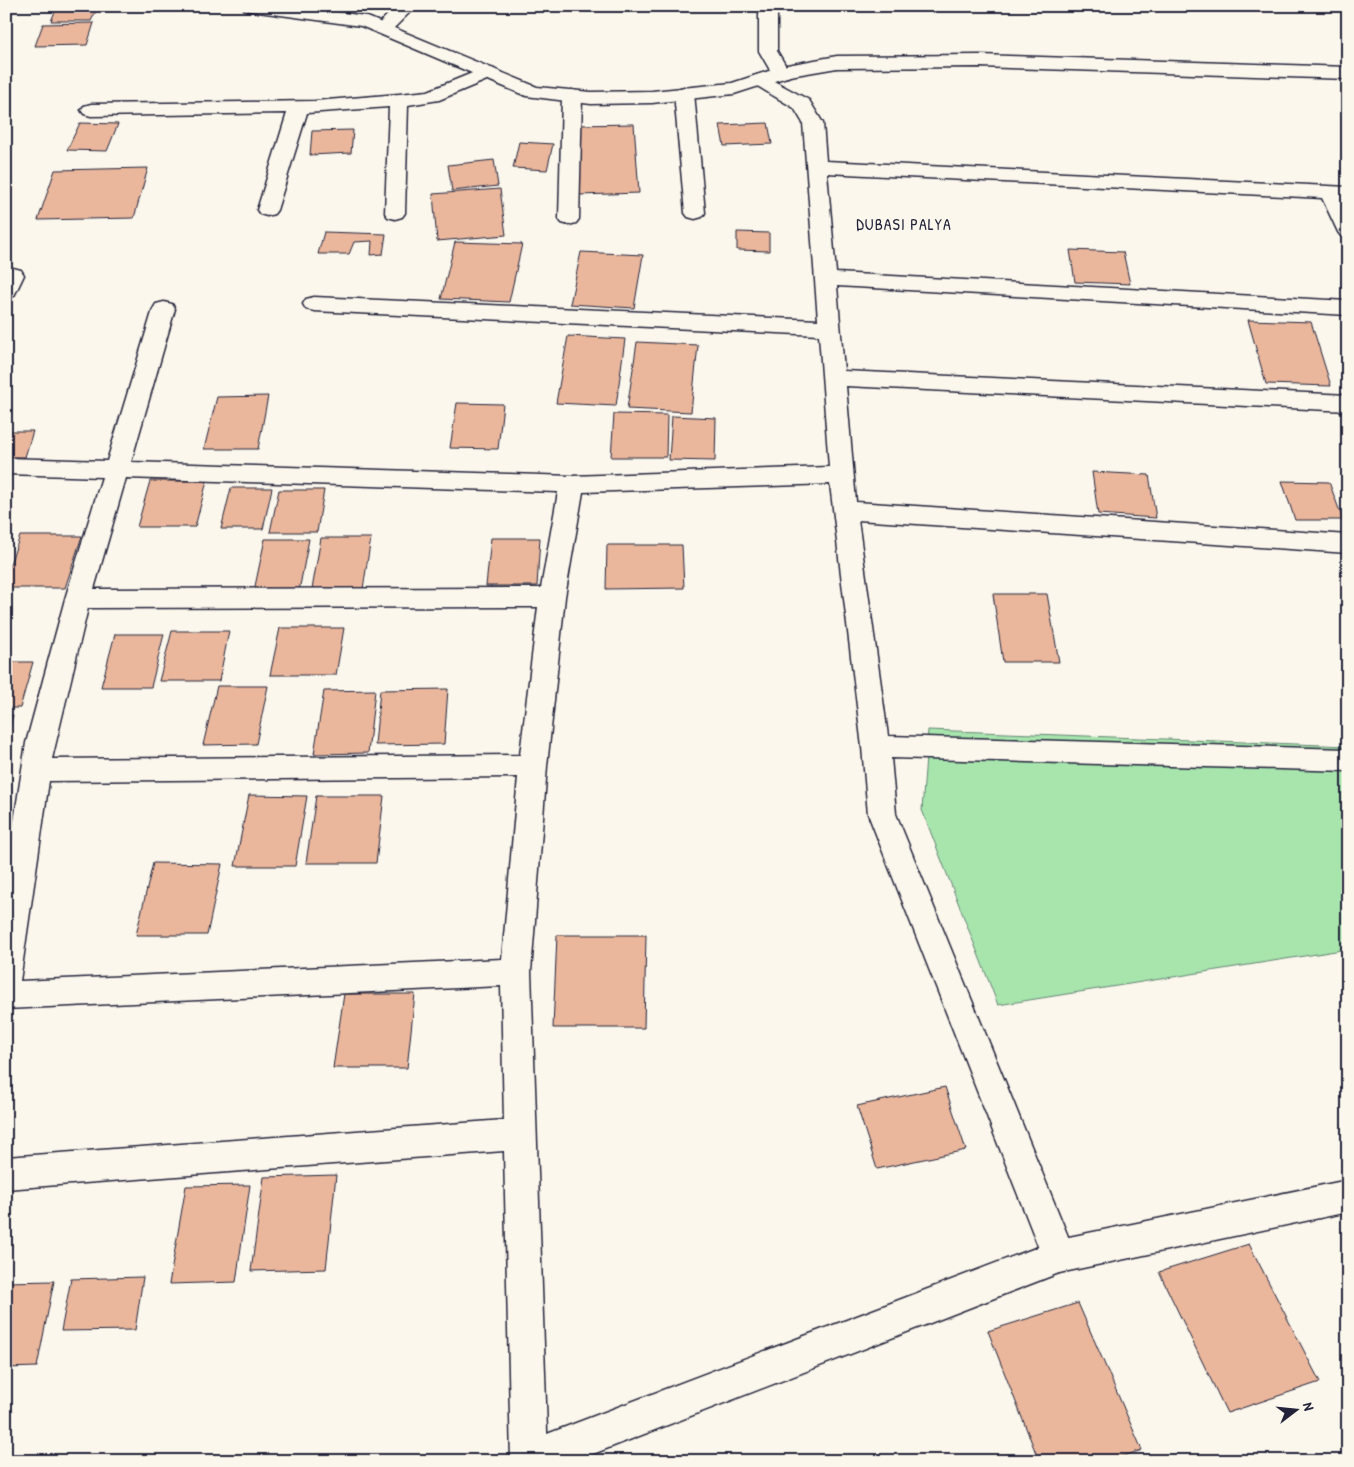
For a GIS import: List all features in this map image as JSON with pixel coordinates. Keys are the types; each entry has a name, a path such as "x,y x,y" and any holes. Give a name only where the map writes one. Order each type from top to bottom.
{"street":[{"path":"251,6 365,21 533,92 591,98 644,97 734,88 771,76 837,62 971,61 1348,73"},
{"path":"383,29 407,6"},
{"path":"768,6 768,51 771,76 802,104 813,123 844,510 876,747 882,814 1059,1256"},
{"path":"91,110 299,107 399,100 432,96 487,73"},
{"path":"684,93 695,213"},
{"path":"569,219 572,96"},
{"path":"395,213 399,100"},
{"path":"267,210 299,107"},
{"path":"816,166 1339,193 1348,232"},
{"path":"825,279 1348,308"},
{"path":"314,304 829,328"},
{"path":"6,977 16,856 36,770 40,743 78,599 164,309"},
{"path":"833,378 1348,403"},
{"path":"6,466 572,484 841,475"},
{"path":"572,484 552,597 533,766 516,972 528,1460 1059,1256 1348,1196"},
{"path":"844,510 1348,544"},
{"path":"78,599 552,597"},
{"path":"876,747 1348,760"},
{"path":"36,770 533,766"},
{"path":"6,995 516,972"},
{"path":"6,1173 520,1134"}],"green space":[{"path":"928,730 1348,746 1348,949 998,1005 922,810"}],"building":[{"path":"57,7 98,7 91,21 51,21"},
{"path":"94,23 87,45 35,46 43,24"},
{"path":"80,123 118,124 107,151 67,150"},
{"path":"768,123 772,144 724,146 720,125"},
{"path":"634,124 639,193 580,195 578,125"},
{"path":"353,130 351,153 310,155 312,131"},
{"path":"519,142 553,144 547,170 513,168"},
{"path":"494,160 498,186 452,191 448,165"},
{"path":"148,168 134,218 38,220 55,170"},
{"path":"500,189 506,235 437,241 433,194"},
{"path":"324,232 386,234 383,254 371,255 372,241 354,242 349,254 318,254"},
{"path":"737,232 769,233 769,251 737,250"},
{"path":"455,242 522,244 509,302 441,299"},
{"path":"1070,250 1123,252 1130,284 1075,282"},
{"path":"581,252 643,255 634,308 570,304"},
{"path":"1248,320 1311,322 1331,386 1266,384"},
{"path":"568,336 625,339 616,406 556,403"},
{"path":"637,342 698,345 691,412 627,409"},
{"path":"268,396 258,449 204,449 217,397"},
{"path":"457,403 503,404 498,449 450,448"},
{"path":"614,414 667,415 666,457 611,457"},
{"path":"672,416 716,418 715,461 669,460"},
{"path":"6,431 33,431 25,457 6,457"},
{"path":"1092,472 1149,475 1156,518 1098,514"},
{"path":"150,481 207,481 195,527 137,527"},
{"path":"1282,481 1329,482 1343,520 1295,520"},
{"path":"231,488 272,488 263,529 221,529"},
{"path":"279,490 324,490 317,532 270,532"},
{"path":"20,536 82,536 65,588 6,588 6,575"},
{"path":"321,538 371,538 363,589 312,589"},
{"path":"491,538 540,538 537,586 486,586"},
{"path":"265,539 309,539 299,591 254,591"},
{"path":"607,545 682,545 684,588 606,589"},
{"path":"993,594 1047,594 1059,662 1003,662"},
{"path":"280,628 344,628 336,675 270,675"},
{"path":"172,631 229,631 219,681 159,681"},
{"path":"115,634 164,634 151,687 101,687"},
{"path":"6,662 33,662 20,708 6,708"},
{"path":"217,686 268,686 256,744 203,745"},
{"path":"448,689 444,744 375,745 380,690"},
{"path":"375,690 368,753 314,754 324,691"},
{"path":"6,715 13,715 6,740"},
{"path":"249,795 307,796 295,866 235,866"},
{"path":"316,796 384,796 376,863 306,863"},
{"path":"153,863 222,864 207,935 136,935"},
{"path":"557,935 646,935 644,1028 553,1028"},
{"path":"344,994 415,994 407,1068 333,1068"},
{"path":"945,1087 966,1150 877,1169 857,1106"},
{"path":"336,1175 326,1269 251,1271 264,1177"},
{"path":"250,1185 236,1282 169,1284 186,1186"},
{"path":"1249,1244 1320,1382 1227,1413 1159,1272"},
{"path":"143,1277 135,1330 61,1331 71,1279"},
{"path":"54,1281 37,1367 6,1368 6,1282"},
{"path":"1078,1303 1142,1450 1108,1461 1039,1461 988,1331"}],"district":[{"name":"DUBASI PALYA","path":"904,224"}]}
